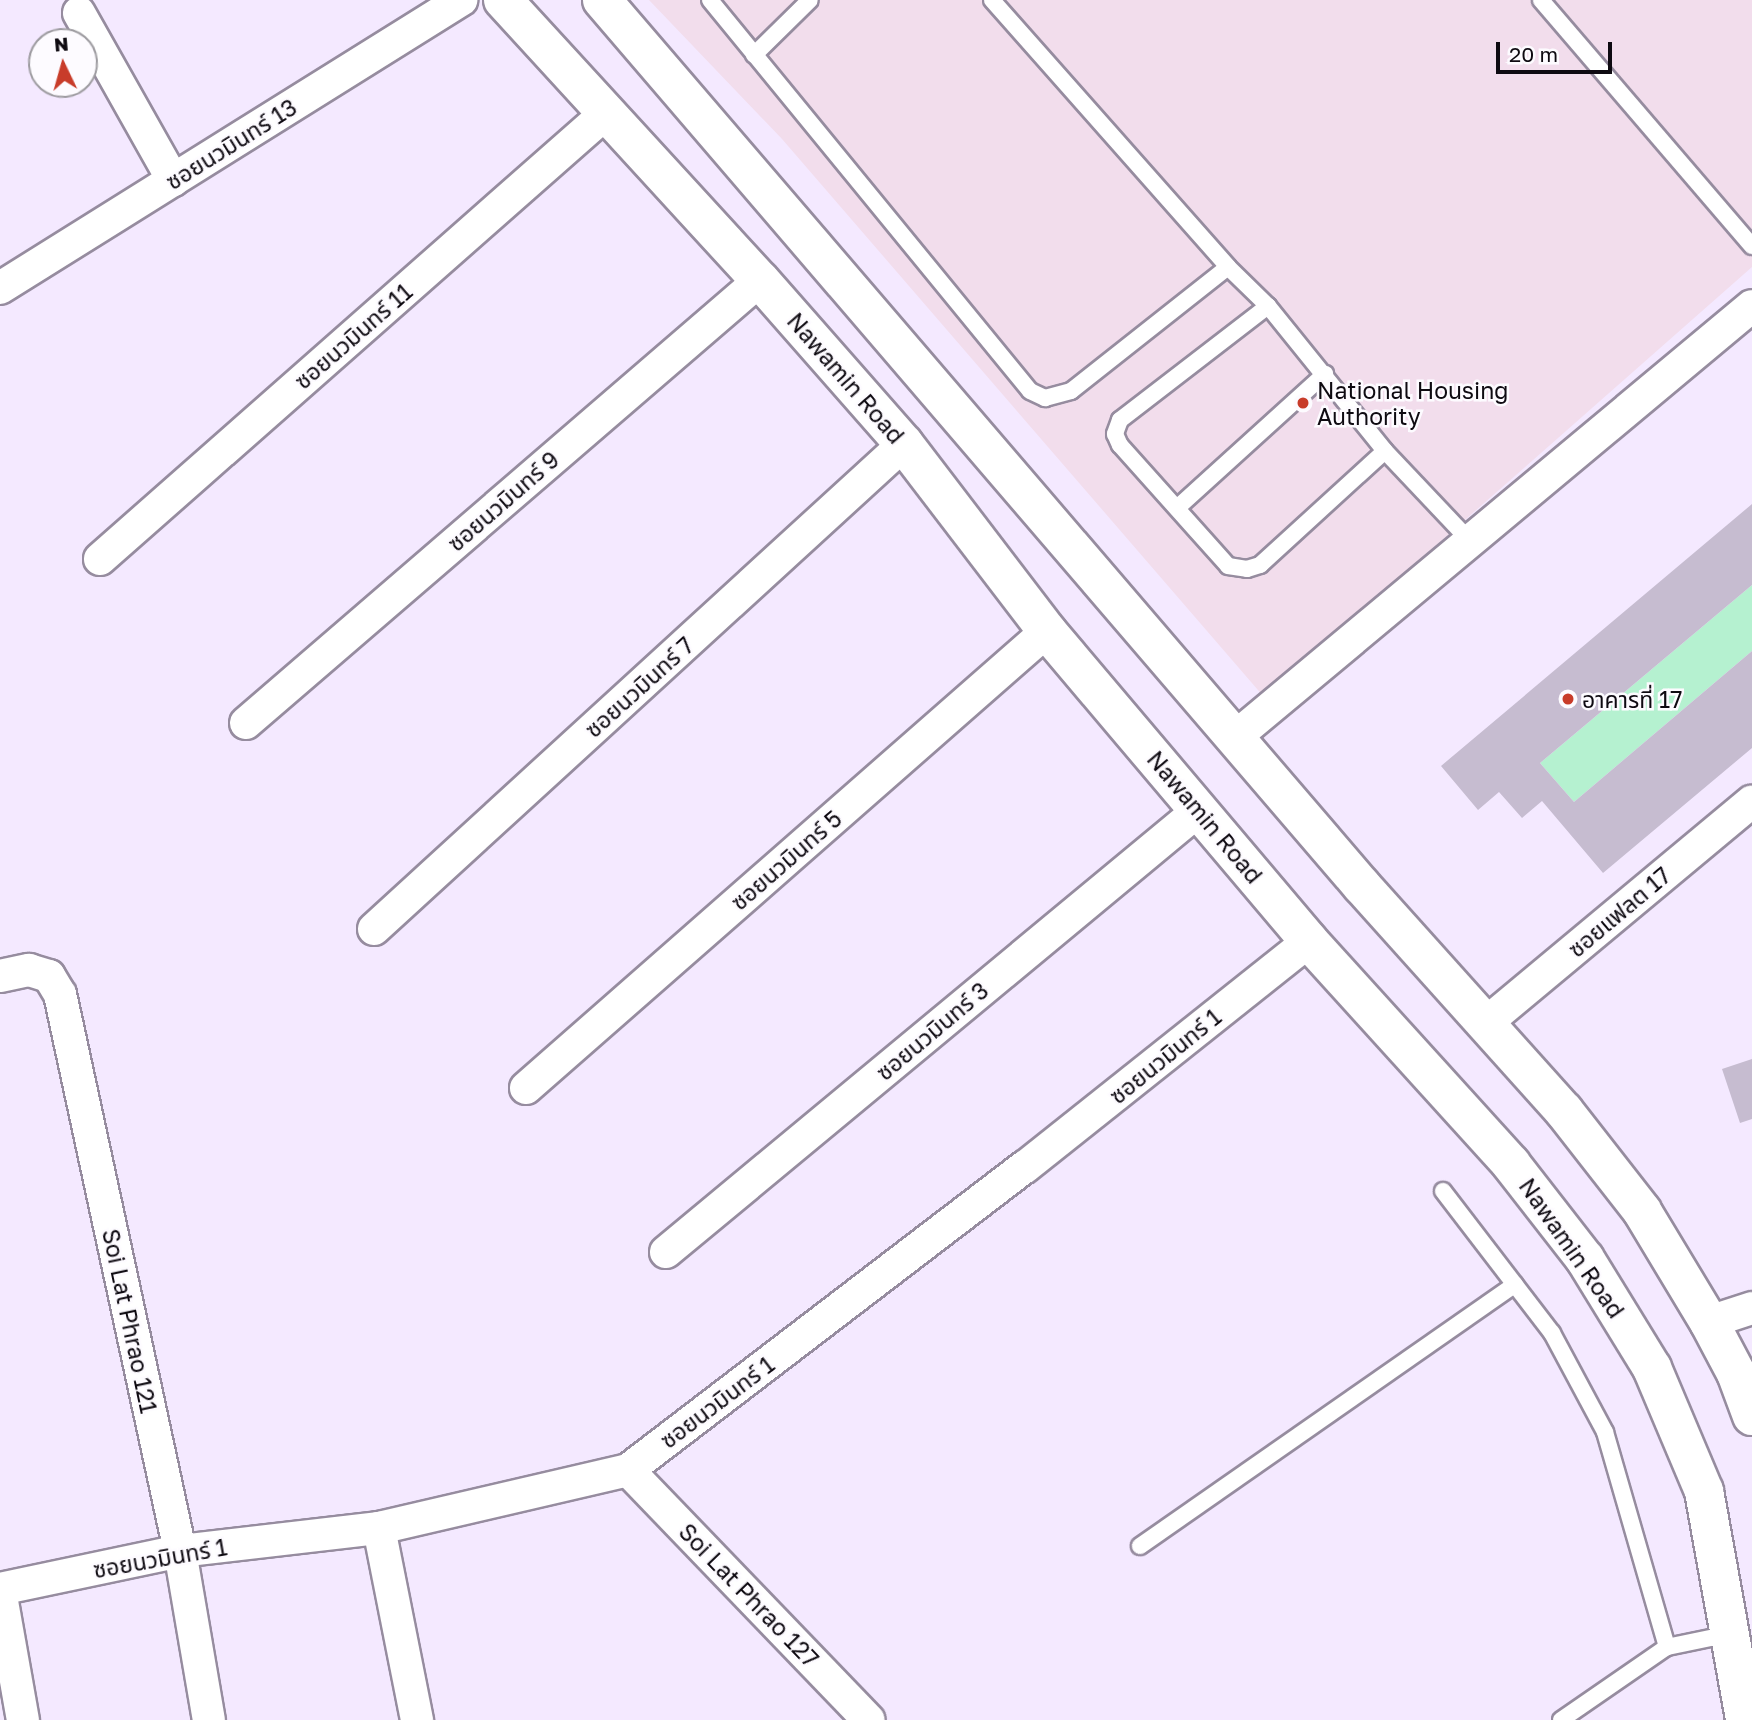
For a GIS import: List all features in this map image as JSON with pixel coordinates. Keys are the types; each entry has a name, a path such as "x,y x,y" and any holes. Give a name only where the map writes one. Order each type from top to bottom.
{"main road":[{"name":"Nawamin Road","path":"503,0 760,280 904,444 1047,631 1309,941 1511,1164 1585,1259 1652,1368 1703,1491 1732,1633 1745,1720"},
{"path":"602,0 1362,886 1564,1111 1642,1212 1709,1322 1736,1373 1752,1416"}],"street":[{"name":"ซอยนวมินทร์ 13","path":"0,288 461,0"},
{"path":"79,13 173,180"},
{"name":"ซอยนวมินทร์ 11","path":"100,559 606,113"},
{"name":"ซอยนวมินทร์ 9","path":"246,723 760,280"},
{"path":"1234,738 1752,306"},
{"name":"ซอยนวมินทร์ 7","path":"374,929 904,444"},
{"name":"ซอยนวมินทร์ 5","path":"526,1088 1047,631"},
{"name":"ซอยแฟลต 17","path":"1486,1023 1752,801"},
{"name":"ซอยนวมินทร์ 3","path":"666,1252 1199,810"},
{"name":"ซอยนวมินทร์ 1","path":"0,1590 180,1551 379,1528 628,1469 1026,1167 1309,941"},
{"name":"Soi Lat Phrao 121","path":"0,976 29,970 49,976 60,994 180,1551 209,1720"},
{"path":"1709,1322 1752,1308"},
{"name":"Soi Lat Phrao 127","path":"628,1469 869,1720"},
{"path":"379,1528 417,1720"},
{"path":"0,1590 23,1720"}],"lane":[{"path":"710,0 1030,391 1045,398 1071,391 1228,267"},
{"path":"754,55 810,0"},
{"path":"992,0 1228,267 1268,306 1385,451 1471,542"},
{"path":"1541,0 1752,246"},
{"path":"1268,306 1120,420 1115,433 1120,445 1228,566 1257,568 1385,451"},
{"path":"1177,508 1325,374"},
{"path":"1443,1191 1552,1333 1605,1432 1667,1647"},
{"path":"1140,1546 1515,1284"},
{"path":"1561,1720 1667,1647 1732,1633"}],"shaded area":[{"name":"National Housing Authority","path":"649,0 1752,0 1752,267 1264,697 782,139"}],"green space":[{"path":"1752,585 1752,651 1574,802 1540,763"}],"building":[{"name":"อาคารที่ 17","path":"1752,504 1752,585 1540,763 1574,802 1752,651 1752,748 1603,873 1542,801 1522,818 1499,792 1478,810 1441,766"},
{"path":"1752,1059 1752,1119 1740,1123 1722,1069"}],"place":[{"name":"National Housing Authority","path":"1303,403"},
{"name":"อาคารที่ 17","path":"1568,699"}]}
